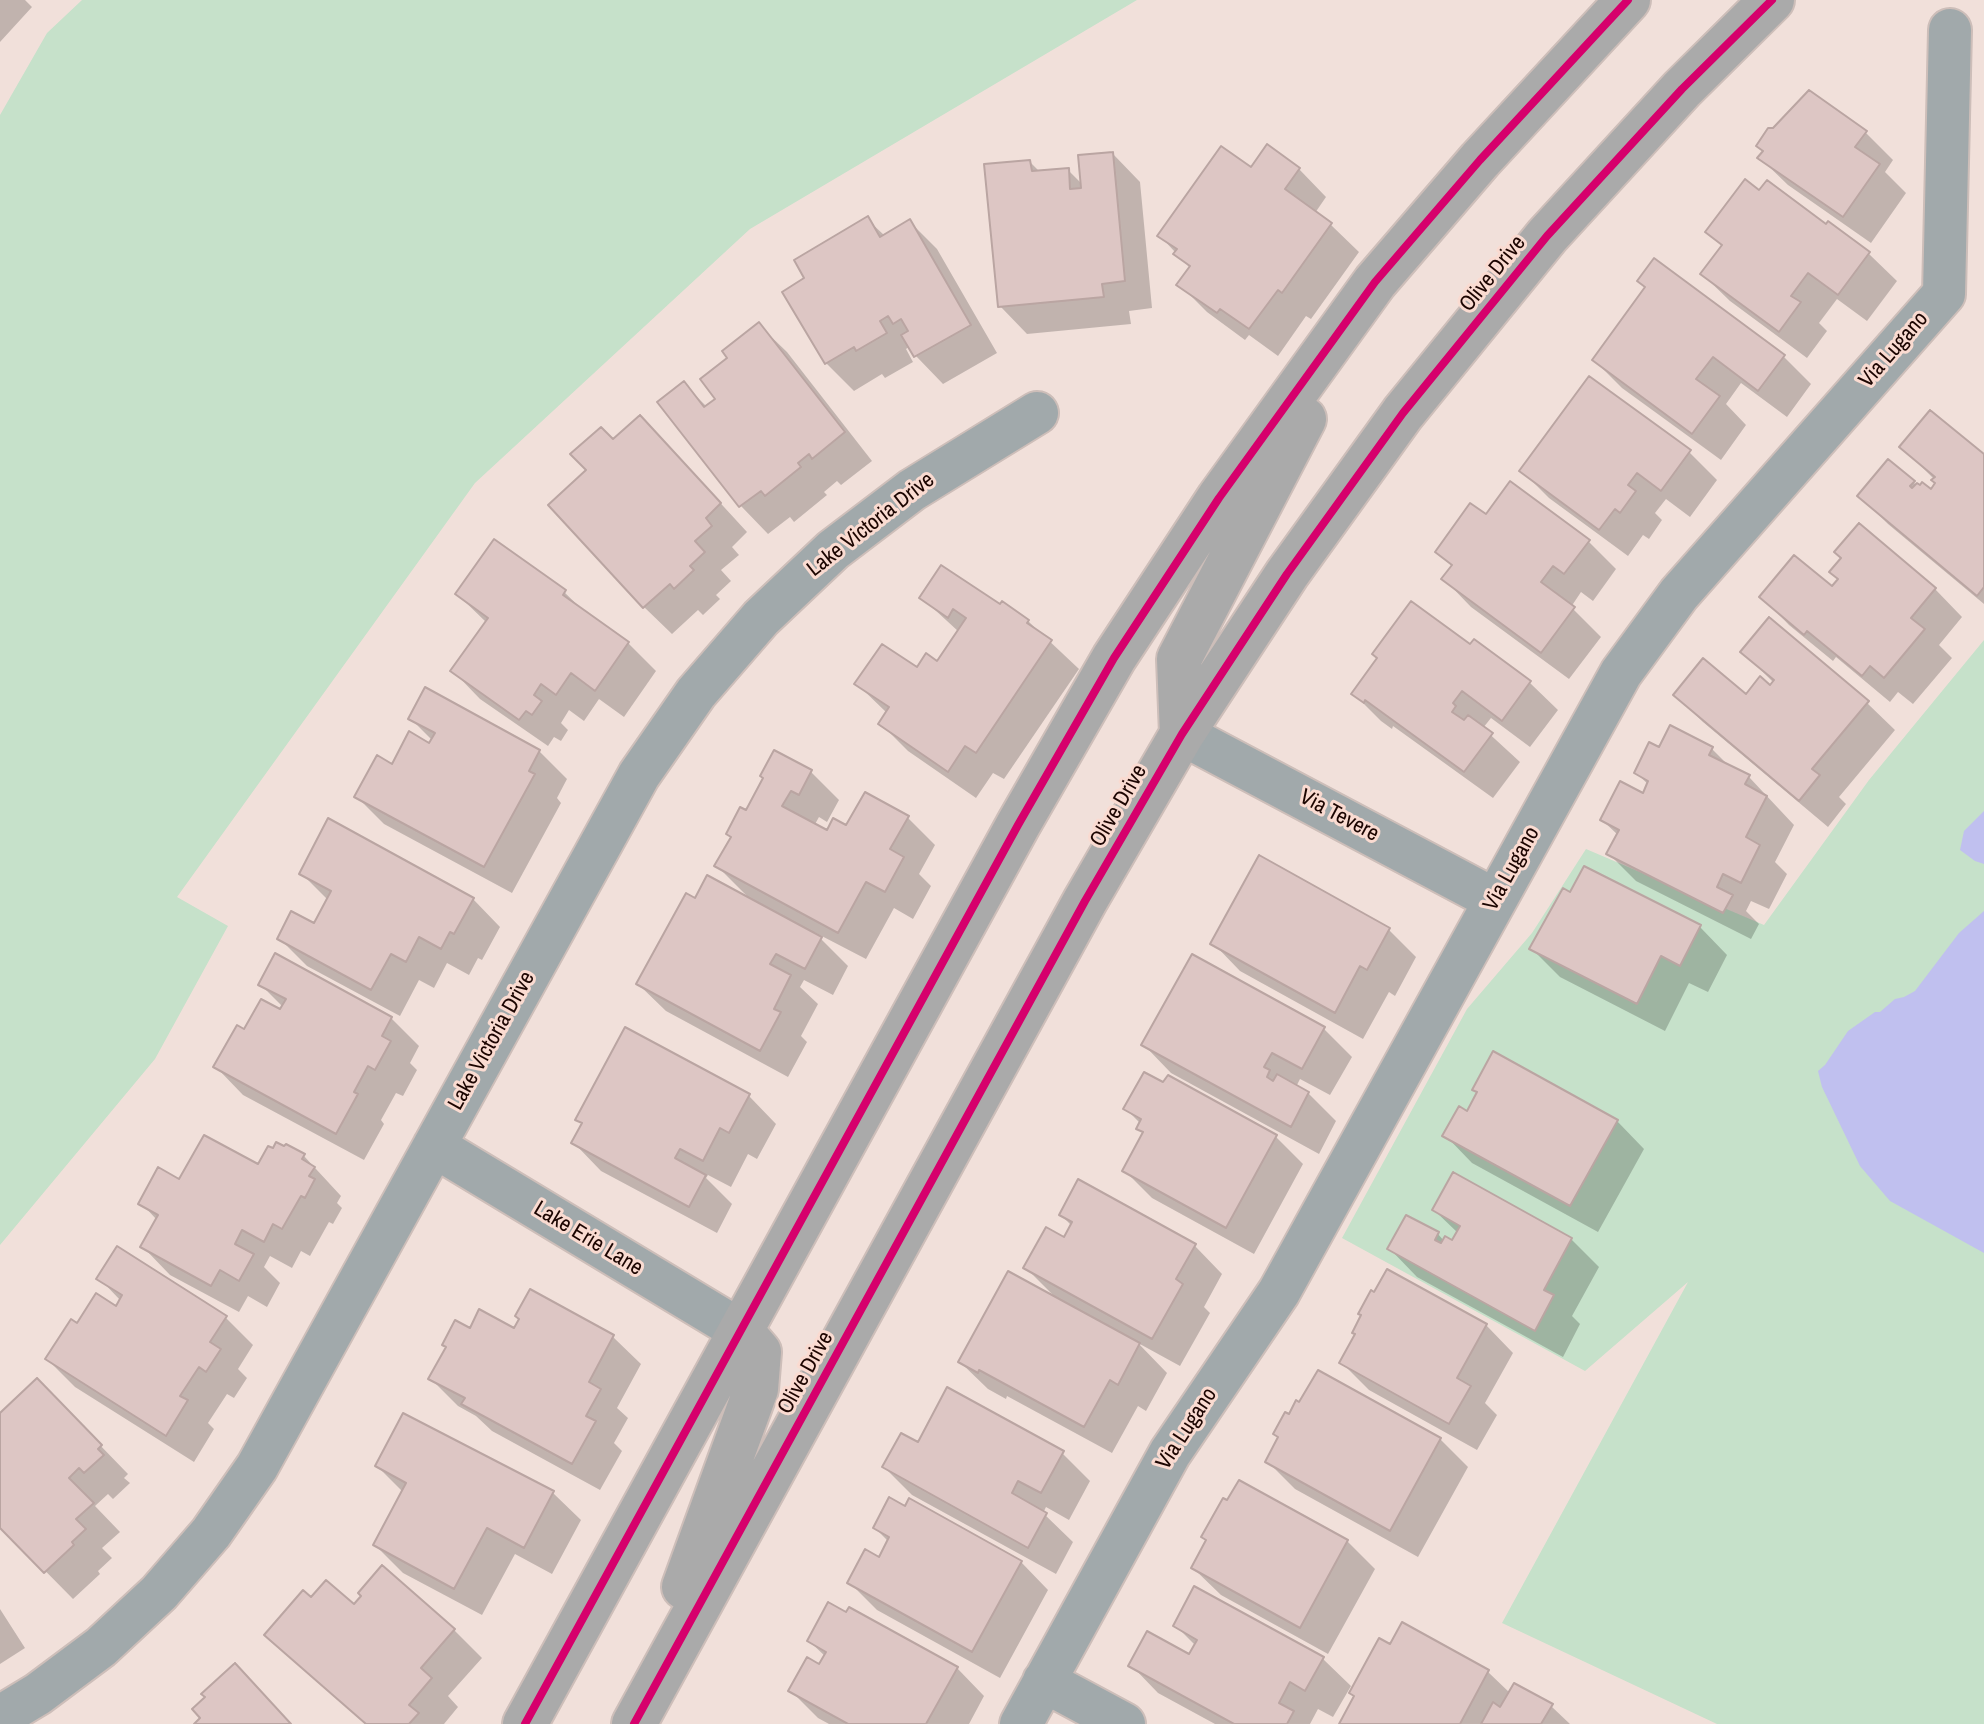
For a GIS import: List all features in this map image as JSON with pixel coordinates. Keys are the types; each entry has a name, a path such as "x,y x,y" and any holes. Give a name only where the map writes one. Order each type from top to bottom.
{"main road":[{"path":"525,1724 1018,825 1114,658 1219,498 1375,282 1480,160 1628,0"},
{"name":"Olive Drive","path":"634,1723 1085,901 1182,734 1287,574 1403,413 1547,236 1682,89 1772,0"},
{"path":"1182,734 1179,659 1375,282"},
{"path":"634,1723 756,1389 759,1352 741,1331"}],"street":[{"name":"Via Lugano","path":"1021,1724 1170,1453 1279,1292 1621,673 1679,594 1944,294 1950,30"},
{"name":"Lake Victoria Drive","path":"0,1717 38,1694 101,1647 159,1593 211,1533 257,1467 639,775 696,693 761,618 833,550 912,490 1037,413"},
{"name":"Via Tevere","path":"1182,734 1495,900"},
{"name":"Lake Erie Lane","path":"434,1146 741,1331"},
{"path":"1044,1681 1124,1724"}],"green space":[{"path":"82,0 1137,0 750,229 475,483 177,897 228,926 155,1059 0,1245 0,115 47,33"},
{"path":"1984,640 1984,1724 1717,1724 1502,1623 1688,1282 1585,1371 1342,1238 1467,1009 1532,933 1586,849 1764,925 1869,780"}],"water":[{"path":"1984,811 1984,864 1960,850 1964,831"},
{"path":"1984,911 1984,1253 1890,1201 1860,1166 1822,1087 1818,1071 1848,1031 1895,999 1915,991 1959,933"}],"building":[{"path":"1809,90 1867,131 1855,147 1880,164 1843,217 1757,158 1763,151 1756,146 1768,128 1773,128"},
{"path":"1267,144 1300,168 1285,189 1332,223 1282,293 1278,290 1249,329 1220,309 1217,313 1176,285 1190,266 1173,254 1177,249 1157,236 1221,146 1251,167"},
{"path":"1113,152 1125,281 1102,284 1104,297 998,307 984,164 1030,160 1032,171 1069,168 1070,189 1081,188 1078,155"},
{"path":"1745,179 1759,190 1767,180 1870,252 1838,295 1808,273 1791,296 1801,302 1779,332 1700,274 1722,245 1705,232"},
{"path":"868,216 880,237 910,219 971,325 914,357 901,335 908,331 901,319 893,324 888,316 880,321 887,333 825,364 782,292 804,278 794,260"},
{"path":"1654,258 1785,355 1758,391 1713,357 1696,379 1720,396 1692,434 1592,360 1645,287 1637,281"},
{"path":"759,322 845,432 812,459 809,454 798,463 801,467 765,496 761,491 739,507 657,402 684,381 704,407 715,399 700,379 727,358 722,351"},
{"path":"1589,376 1691,450 1661,491 1637,473 1628,485 1636,491 1620,513 1615,509 1599,530 1519,471"},
{"path":"1930,410 1984,454 1984,587 1977,596 1857,496 1888,459 1915,481 1910,486 1912,488 1922,482 1931,489 1935,483 1931,480 1935,477 1899,447"},
{"path":"640,415 721,503 706,518 712,526 695,541 705,552 690,566 694,570 674,589 670,584 643,608 548,505 586,470 570,454 601,427 613,439"},
{"path":"1510,481 1590,540 1564,574 1553,566 1541,582 1575,607 1541,653 1441,579 1452,565 1435,552 1470,503 1486,514"},
{"path":"1859,523 1936,588 1911,618 1925,629 1884,678 1870,666 1862,676 1807,631 1804,635 1759,597 1794,555 1832,586 1838,579 1829,572 1841,558 1834,552"},
{"path":"494,539 566,590 563,595 629,642 595,691 571,673 556,695 541,684 534,695 542,701 532,715 526,711 519,720 450,671 488,618 455,594"},
{"path":"941,565 1000,604 1002,601 1052,640 976,753 965,746 948,772 878,724 889,707 854,684 882,644 917,667 926,653 937,661 966,618 953,609 948,618 919,598"},
{"path":"1411,601 1470,644 1474,639 1531,681 1502,721 1462,691 1453,703 1456,706 1452,712 1464,720 1468,715 1493,733 1464,772 1365,700 1364,703 1351,694 1377,658 1372,654"},
{"path":"1769,617 1869,701 1812,769 1820,775 1799,801 1673,695 1703,658 1746,694 1760,676 1770,685 1774,680 1740,652"},
{"path":"425,687 540,750 529,771 535,774 484,867 354,797 377,755 392,764 409,731 429,743 435,733 408,719"},
{"path":"1670,725 1713,747 1709,755 1750,775 1745,784 1767,796 1746,837 1760,845 1741,883 1723,874 1717,887 1733,895 1723,913 1606,854 1619,830 1600,820 1620,781 1643,793 1648,781 1634,773 1649,742 1659,747"},
{"path":"774,750 812,770 799,795 791,791 782,806 827,830 833,818 846,825 865,792 909,816 890,849 904,857 885,892 866,882 838,933 714,866 731,837 726,834 740,807 746,810"},
{"path":"328,818 474,898 454,934 450,932 441,949 419,937 406,962 391,954 371,990 277,939 291,911 314,923 331,891 299,874"},
{"path":"1259,855 1390,928 1367,970 1360,966 1335,1013 1210,944"},
{"path":"1584,866 1701,925 1680,966 1661,956 1637,1004 1529,949 1563,888 1570,892"},
{"path":"707,875 822,937 805,969 776,954 770,964 791,975 774,1009 781,1012 760,1051 636,984 686,893 695,898"},
{"path":"275,953 392,1017 382,1036 391,1041 375,1070 368,1066 354,1092 358,1094 336,1134 213,1067 237,1025 244,1029 261,999 280,1009 286,999 258,985"},
{"path":"1192,954 1325,1027 1302,1069 1272,1053 1264,1067 1270,1070 1267,1077 1273,1081 1277,1074 1309,1092 1291,1127 1141,1045"},
{"path":"625,1027 750,1094 729,1133 720,1128 703,1161 680,1149 675,1158 706,1175 689,1207 571,1143 582,1123 575,1120"},
{"path":"1493,1051 1618,1120 1570,1206 1442,1136 1459,1106 1467,1111 1477,1092 1472,1090"},
{"path":"1144,1072 1163,1082 1168,1075 1277,1135 1226,1228 1122,1171 1143,1132 1136,1129 1141,1119 1123,1109"},
{"path":"204,1135 258,1164 268,1146 273,1148 276,1142 286,1144 305,1154 302,1159 315,1167 309,1176 315,1179 305,1198 301,1196 282,1229 273,1224 264,1242 242,1230 235,1244 254,1254 239,1281 220,1270 211,1286 140,1247 158,1215 138,1204 158,1167 179,1179"},
{"path":"1453,1172 1572,1238 1544,1290 1554,1295 1535,1331 1387,1249 1406,1215 1439,1232 1435,1240 1441,1243 1445,1236 1452,1240 1460,1226 1432,1210"},
{"path":"1078,1179 1196,1244 1176,1279 1183,1284 1152,1339 1023,1268 1046,1227 1064,1237 1072,1222 1059,1215"},
{"path":"117,1246 227,1316 210,1342 221,1349 206,1372 199,1367 180,1396 188,1400 166,1436 45,1359 71,1319 77,1323 96,1293 116,1306 122,1295 96,1279"},
{"path":"1387,1269 1487,1324 1457,1378 1471,1386 1449,1424 1339,1363 1355,1334 1352,1333 1361,1315 1358,1314"},
{"path":"1008,1271 1140,1343 1118,1385 1110,1380 1084,1427 979,1370 978,1373 958,1362"},
{"path":"530,1289 614,1335 589,1382 601,1389 586,1416 596,1421 572,1464 461,1404 465,1398 428,1379 446,1347 442,1345 455,1320 470,1328 479,1309 514,1328 519,1319 515,1316"},
{"path":"1318,1370 1441,1438 1390,1531 1265,1462 1278,1437 1273,1434 1285,1412 1289,1414 1296,1400 1299,1402"},
{"path":"37,1378 102,1445 98,1449 104,1455 84,1473 79,1468 69,1478 94,1503 76,1519 86,1529 44,1573 0,1528 0,1413"},
{"path":"947,1387 1064,1451 1041,1493 1018,1481 1012,1493 1047,1513 1028,1548 882,1467 901,1433 918,1442"},
{"path":"403,1413 554,1491 524,1548 487,1528 454,1589 373,1545 406,1483 375,1466"},
{"path":"1239,1480 1348,1540 1300,1628 1191,1568 1206,1540 1201,1537 1223,1498 1227,1500"},
{"path":"889,1497 905,1506 909,1498 1022,1561 972,1652 847,1583 865,1549 879,1557 889,1537 873,1528"},
{"path":"382,1565 455,1629 421,1668 432,1678 409,1705 419,1713 409,1724 366,1724 264,1635 303,1590 311,1597 326,1580 354,1604 361,1596 358,1593"},
{"path":"1194,1586 1324,1657 1305,1691 1290,1682 1279,1703 1294,1711 1287,1724 1234,1724 1128,1666 1147,1631 1189,1654 1197,1640 1173,1626"},
{"path":"828,1602 846,1612 849,1607 958,1667 926,1724 848,1724 788,1691 807,1657 819,1664 826,1652 807,1641"},
{"path":"1402,1622 1489,1670 1460,1724 1339,1724 1354,1696 1349,1693 1379,1638 1390,1644"},
{"path":"235,1663 291,1724 194,1724 200,1718 192,1709 205,1697 201,1694"},
{"path":"1514,1683 1553,1704 1541,1724 1481,1724 1493,1702 1500,1707"}],"cycle path":[{"path":"525,1724 1018,825 1114,658 1219,498 1375,282 1480,160 1628,0"},
{"path":"634,1724 1085,901 1182,734 1287,574 1403,413 1547,236 1682,89 1772,0"}]}
